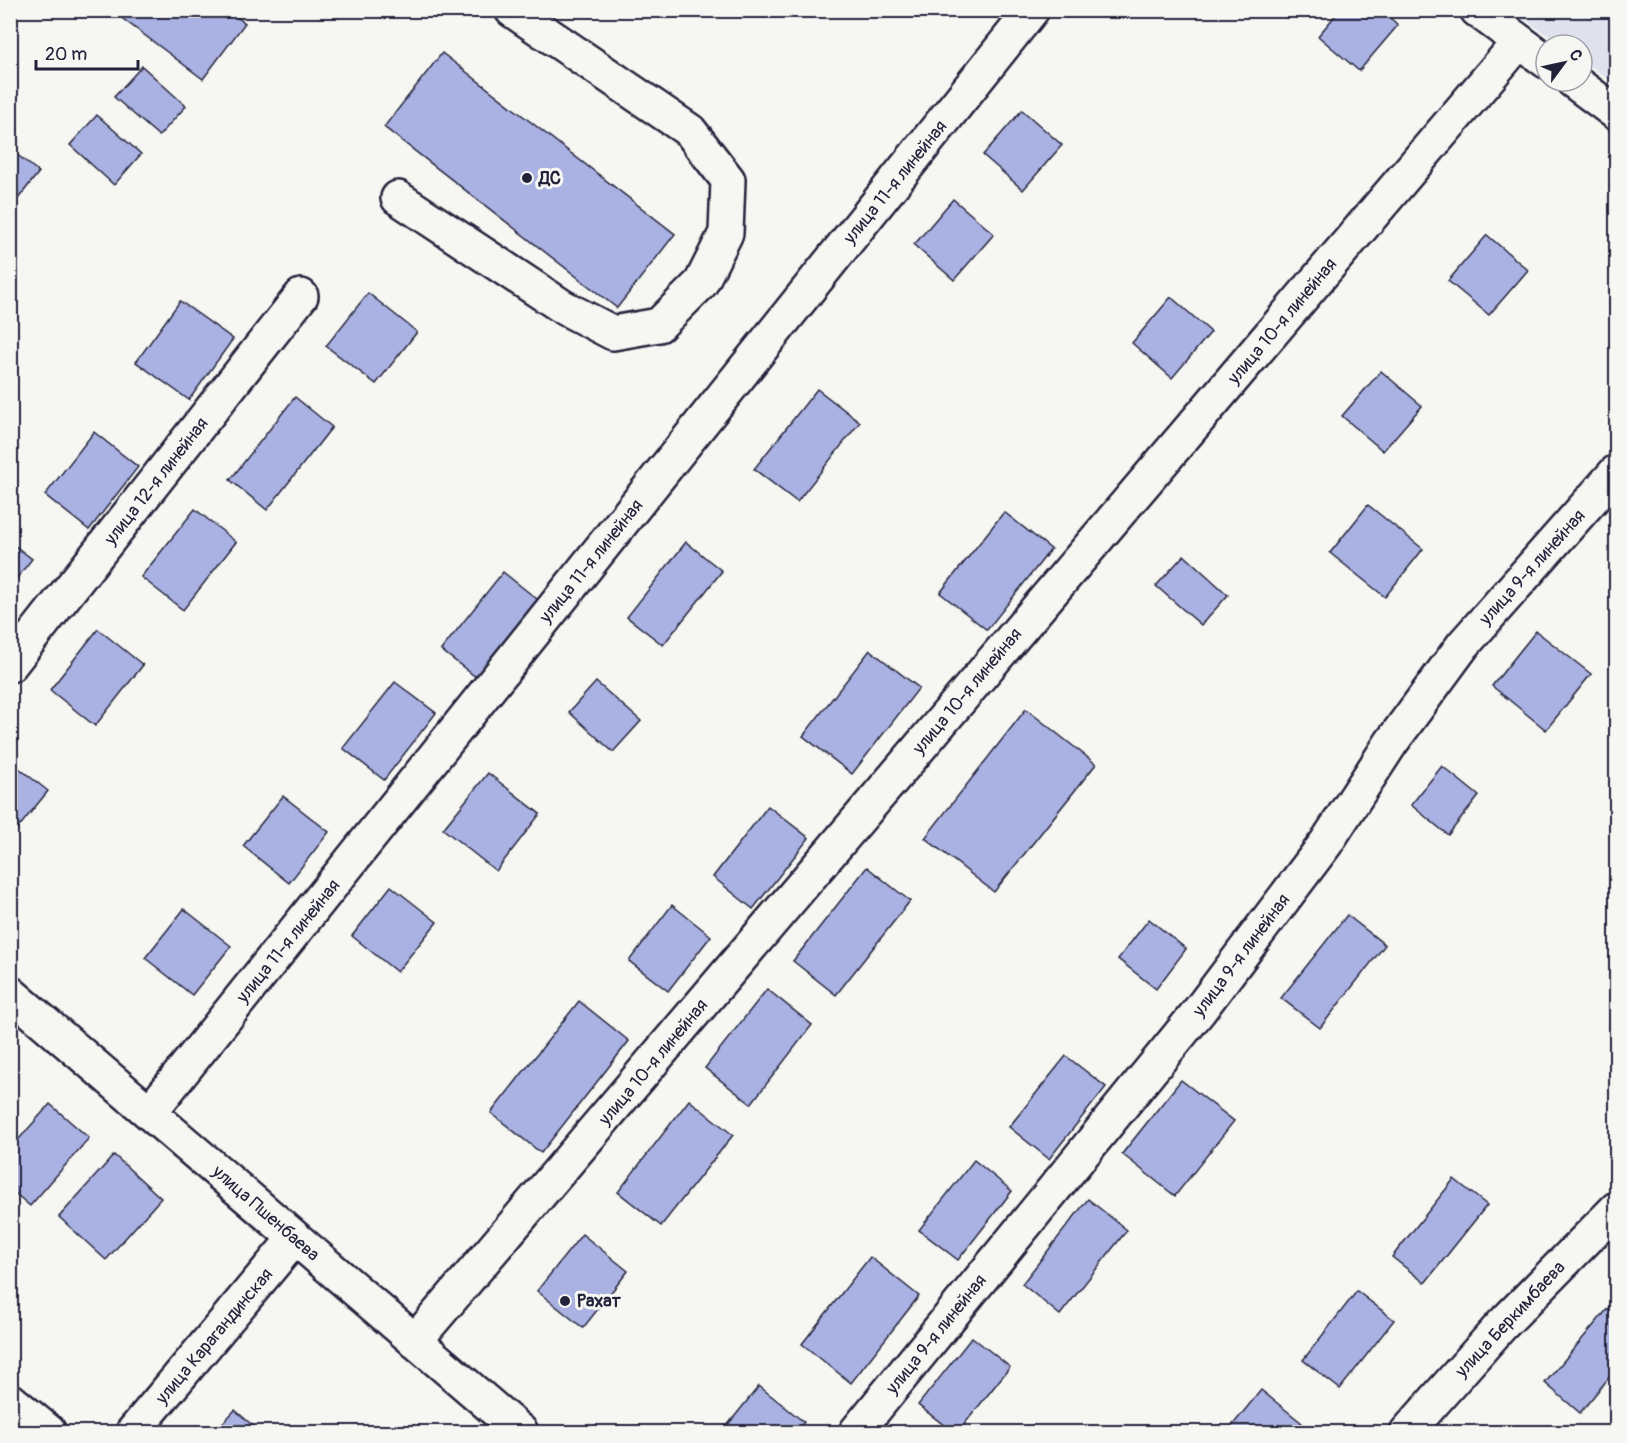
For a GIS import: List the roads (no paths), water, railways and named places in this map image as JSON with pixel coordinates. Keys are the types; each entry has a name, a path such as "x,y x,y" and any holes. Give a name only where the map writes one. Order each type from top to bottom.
{"street":[{"path":"398,198 563,308 613,333 659,325 701,283 726,233 728,180 690,131 512,10"},
{"name":"улица 11-я линейная","path":"150,1113 1032,10"},
{"path":"1477,10 1534,52"},
{"name":"улица 10-я линейная","path":"415,1341 1520,42"},
{"path":"1590,93 1617,113"},
{"name":"улица 12-я линейная","path":"10,665 301,296"},
{"name":"улица 9-я линейная","path":"856,1432 1199,1011 1326,843 1391,743 1463,645 1617,472"},
{"name":"улица Пшенбаева","path":"10,993 521,1432"},
{"name":"улица Беркимбаева","path":"1407,1432 1500,1327 1617,1209"},
{"name":"улица Карагандинская","path":"133,1432 294,1239"},
{"path":"10,1400 49,1432"}],"place":[{"name":"ДС","path":"527,178"},
{"name":"Рахат","path":"565,1301"}]}
